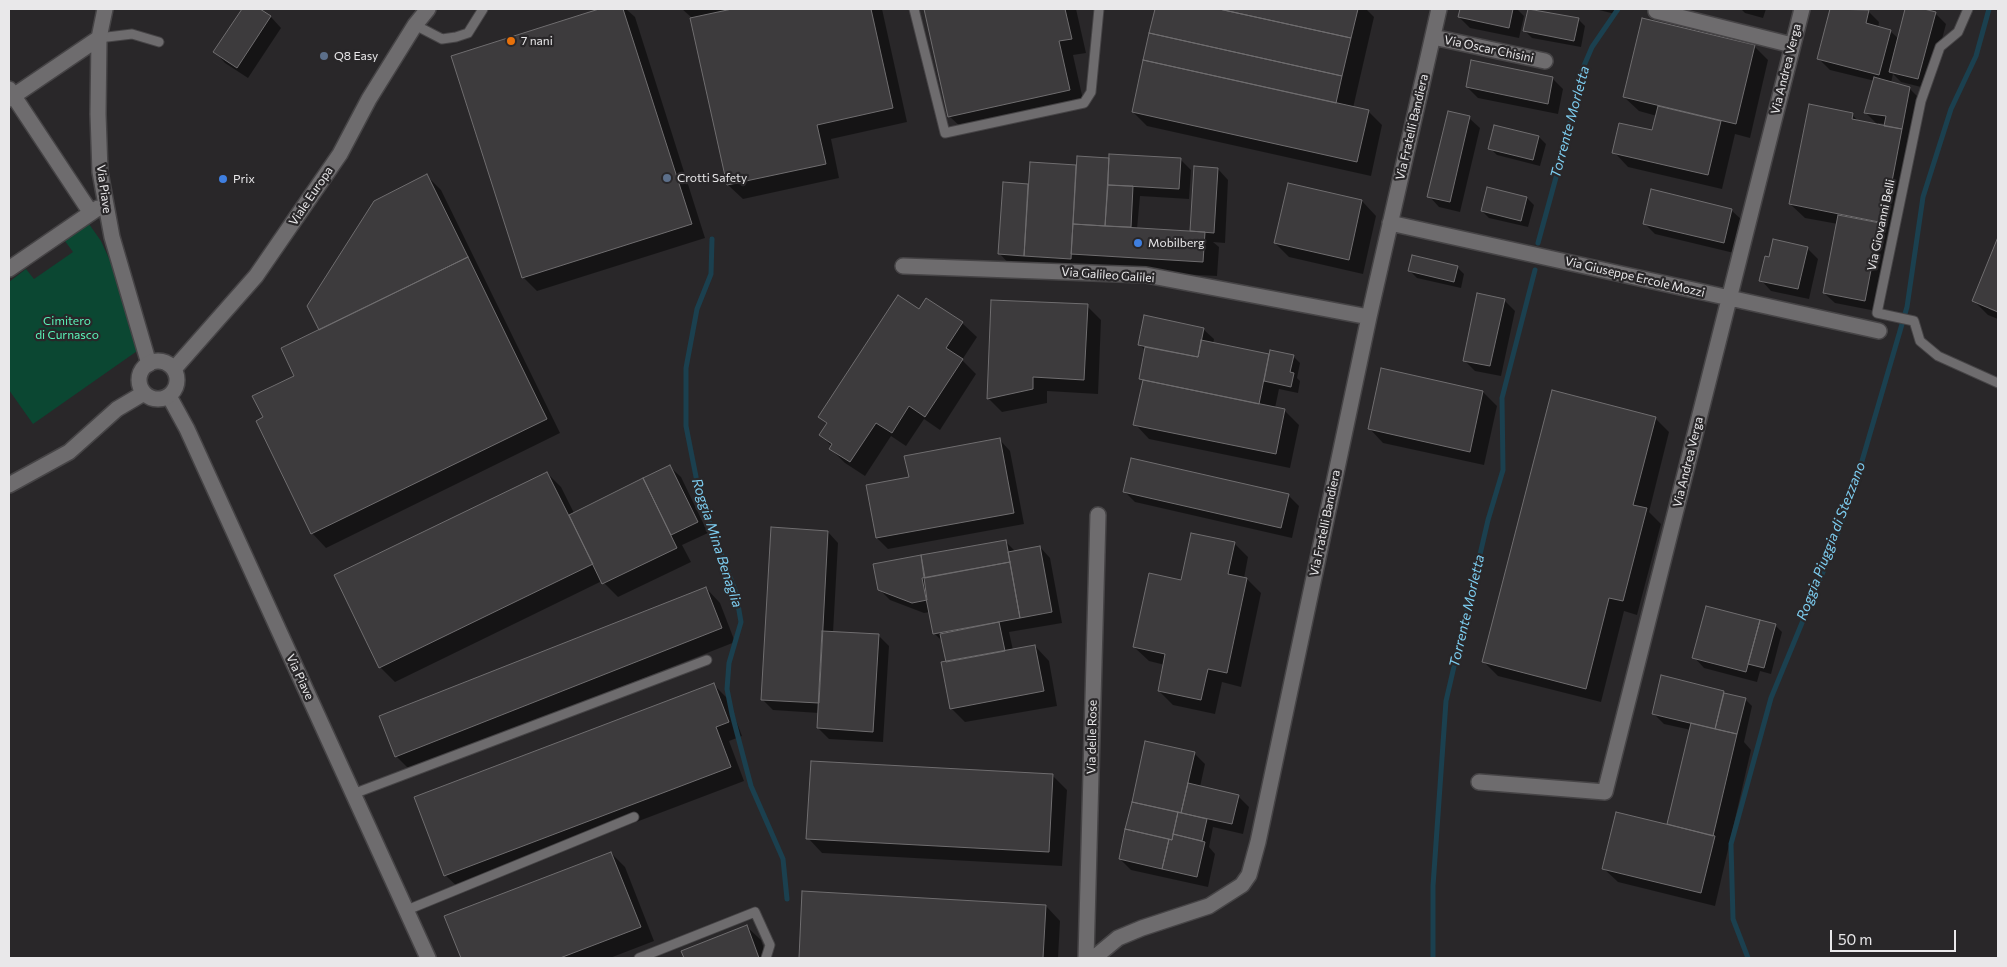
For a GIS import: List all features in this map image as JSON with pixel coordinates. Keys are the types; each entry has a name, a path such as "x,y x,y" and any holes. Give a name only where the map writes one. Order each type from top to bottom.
{"street":[{"name":"Via Piave","path":"105,9 99,38 100,172 112,236 149,364"},
{"name":"Viale Europa","path":"174,369 256,276 340,154 369,99 415,25 428,9"},
{"name":"Via Fratelli Bandiera","path":"1098,954 1118,938 1209,906 1242,885 1249,875 1258,842 1369,317 1439,9"},
{"name":"Via Andrea Verga","path":"1478,782 1605,792 1802,9"},
{"path":"1656,12 1792,45"},
{"name":"Via Oscar Chisini","path":"1432,37 1545,61"},
{"path":"91,213 10,95 99,38"},
{"path":"9,269 105,203"},
{"name":"Via Giuseppe Ercole Mozzi","path":"1390,223 1879,332"},
{"name":"Via Galileo Galilei","path":"903,266 1146,275 1369,317"},
{"path":"160,361 166,362 174,369 178,381 174,392 169,396 158,399 144,393 139,383 141,371 149,364 160,361"},
{"path":"9,485 69,452 117,409 144,393"},
{"name":"Via Piave","path":"169,396 187,429 428,958"},
{"name":"Via delle Rose","path":"1086,958 1098,515"}],"lane":[{"path":"415,25 442,38 456,37 468,33 483,9"},
{"path":"914,9 945,133 1084,103 1091,92 1099,9"},
{"name":"Via Giovanni Belli","path":"1968,9 1958,32 1940,47 1921,101 1877,313 1914,321 1920,341 1938,356 1998,383"},
{"path":"99,38 132,34 159,42"},
{"path":"353,794 707,660"},
{"path":"407,910 634,817"},
{"path":"639,958 755,912 770,945 766,958"}],"green space":[{"name":"Cimitero di Curnasco","path":"89,224 101,241 117,276 129,327 140,349 33,424 9,390 9,282 26,269 34,279 73,252 65,241"}],"building":[{"path":"242,9 260,9 271,16 237,68 213,52"},
{"path":"599,9 623,9 692,224 522,278 451,56"},
{"path":"732,9 871,9 893,108 817,125 826,164 727,185 690,18"},
{"path":"924,9 1065,9 1072,39 1059,41 1070,90 948,117"},
{"path":"1155,9 1219,9 1351,38 1342,76 1149,33"},
{"path":"1219,9 1358,9 1351,38"},
{"path":"1460,9 1513,9 1509,28 1458,17"},
{"path":"1528,9 1579,18 1574,41 1523,31"},
{"path":"1830,9 1869,10 1866,23 1891,30 1879,75 1817,59"},
{"path":"1905,9 1924,9 1936,12 1918,79 1889,72"},
{"path":"1642,18 1755,45 1736,124 1623,97"},
{"path":"1149,33 1342,76 1336,103 1143,60"},
{"path":"1143,60 1369,110 1357,162 1132,112"},
{"path":"1471,60 1553,77 1548,104 1466,87"},
{"path":"1874,77 1910,87 1902,129 1884,126 1886,116 1864,113"},
{"path":"1809,104 1853,113 1852,119 1902,129 1884,223 1789,204"},
{"path":"1658,106 1721,121 1708,175 1612,153 1619,123 1652,130"},
{"path":"1448,111 1470,116 1450,202 1427,197"},
{"path":"1494,125 1539,136 1533,160 1488,149"},
{"path":"1109,154 1181,158 1179,189 1108,185"},
{"path":"1077,156 1109,158 1105,226 1073,224"},
{"path":"1030,162 1076,165 1071,259 1024,256"},
{"path":"1194,166 1218,168 1214,233 1190,231"},
{"path":"427,174 468,257 319,330 307,306 374,201"},
{"path":"1003,182 1028,184 1024,256 998,254"},
{"path":"1288,183 1362,200 1349,260 1274,243"},
{"path":"1108,185 1133,186 1131,227 1105,226"},
{"path":"1487,187 1527,197 1521,221 1481,211"},
{"path":"1651,189 1732,209 1724,243 1643,224"},
{"path":"1838,215 1880,223 1865,301 1823,293"},
{"name":"Mobilberg","path":"1073,224 1205,232 1203,262 1071,254"},
{"path":"1998,237 1998,312 1972,301"},
{"path":"1773,239 1808,247 1798,289 1759,281 1765,256 1769,257"},
{"path":"1412,255 1458,266 1454,282 1408,271"},
{"path":"468,257 547,419 311,534 256,421 263,417 252,396 294,376 281,348"},
{"path":"1477,293 1505,299 1490,366 1463,361"},
{"path":"898,295 919,309 926,298 963,322 946,348 963,359 925,417 909,406 892,433 876,423 850,462 829,449 832,444 819,435 827,423 818,417"},
{"path":"991,300 1088,304 1084,380 1033,377 1033,389 987,399"},
{"path":"1144,315 1204,328 1198,357 1138,345"},
{"path":"1201,340 1269,354 1259,404 1139,379 1145,347 1198,357"},
{"path":"1270,350 1294,355 1290,372 1294,373 1291,387 1264,381"},
{"path":"1381,368 1483,391 1470,452 1368,429"},
{"path":"1143,380 1285,409 1276,454 1133,425"},
{"path":"1552,390 1656,417 1633,505 1647,508 1623,601 1609,598 1586,689 1482,662"},
{"path":"1000,438 1014,513 876,538 866,485 909,477 904,456"},
{"path":"1131,458 1289,494 1281,528 1123,492"},
{"path":"670,465 698,522 671,535 643,478"},
{"path":"547,472 593,564 379,668 334,575"},
{"path":"643,478 677,548 602,584 569,515"},
{"path":"771,527 828,531 819,703 761,700"},
{"path":"1191,533 1235,542 1228,574 1247,578 1227,673 1208,669 1201,700 1158,691 1165,654 1133,647 1149,573 1181,580"},
{"path":"1006,540 1010,562 925,578 921,555"},
{"path":"1040,546 1052,612 1020,618 1008,552"},
{"path":"921,555 927,600 912,603 878,590 873,564"},
{"path":"1010,562 1020,618 933,634 922,578"},
{"path":"706,587 722,628 395,757 379,716"},
{"path":"1706,606 1760,620 1746,672 1692,658"},
{"path":"1760,620 1776,624 1764,668 1748,664"},
{"path":"999,622 1005,651 946,662 940,634"},
{"path":"822,631 879,634 873,732 817,728"},
{"path":"1035,645 1044,691 950,709 941,662"},
{"path":"1661,675 1724,691 1715,729 1652,714"},
{"path":"714,683 729,722 716,727 731,767 444,876 414,797"},
{"path":"1724,693 1746,698 1737,734 1715,729"},
{"path":"1691,723 1737,734 1713,836 1667,824"},
{"path":"1145,741 1195,752 1181,813 1132,802"},
{"path":"811,761 1053,774 1049,852 806,839"},
{"path":"1188,783 1239,795 1232,824 1181,813"},
{"path":"1132,802 1178,812 1172,840 1125,829"},
{"path":"1178,812 1207,819 1202,841 1173,834"},
{"path":"1616,812 1715,836 1701,893 1602,869"},
{"path":"1125,829 1169,839 1162,869 1119,859"},
{"path":"1173,834 1205,842 1197,877 1162,869 1169,839 1172,840"},
{"path":"611,852 641,927 560,958 461,958 444,916"},
{"path":"802,891 1046,905 1043,958 799,958"},
{"path":"747,925 759,958 684,958 681,951"}],"waterway":[{"name":"Torrente Morletta","path":"1538,243 1566,141 1580,75 1592,47 1618,9"},
{"name":"Roggia Piuggia di Stezzano","path":"1748,958 1733,919 1731,844 1771,698 1830,555 1855,485 1907,307 1923,197 1951,109 1976,56 1989,9"},
{"name":"Roggia Mina Benaglia","path":"712,239 711,274 697,309 686,368 686,426 700,497 736,593 741,622 729,663 727,689 732,714 751,786 783,859 787,899"},
{"name":"Torrente Morletta","path":"1433,958 1433,886 1446,701 1488,520 1503,470 1502,398 1535,270"}],"place":[{"name":"7 nani","path":"511,41"},
{"name":"Q8 Easy","path":"324,56"},
{"name":"Crotti Safety","path":"667,178"},
{"name":"Prix","path":"223,179"},
{"name":"Mobilberg","path":"1138,243"}]}
